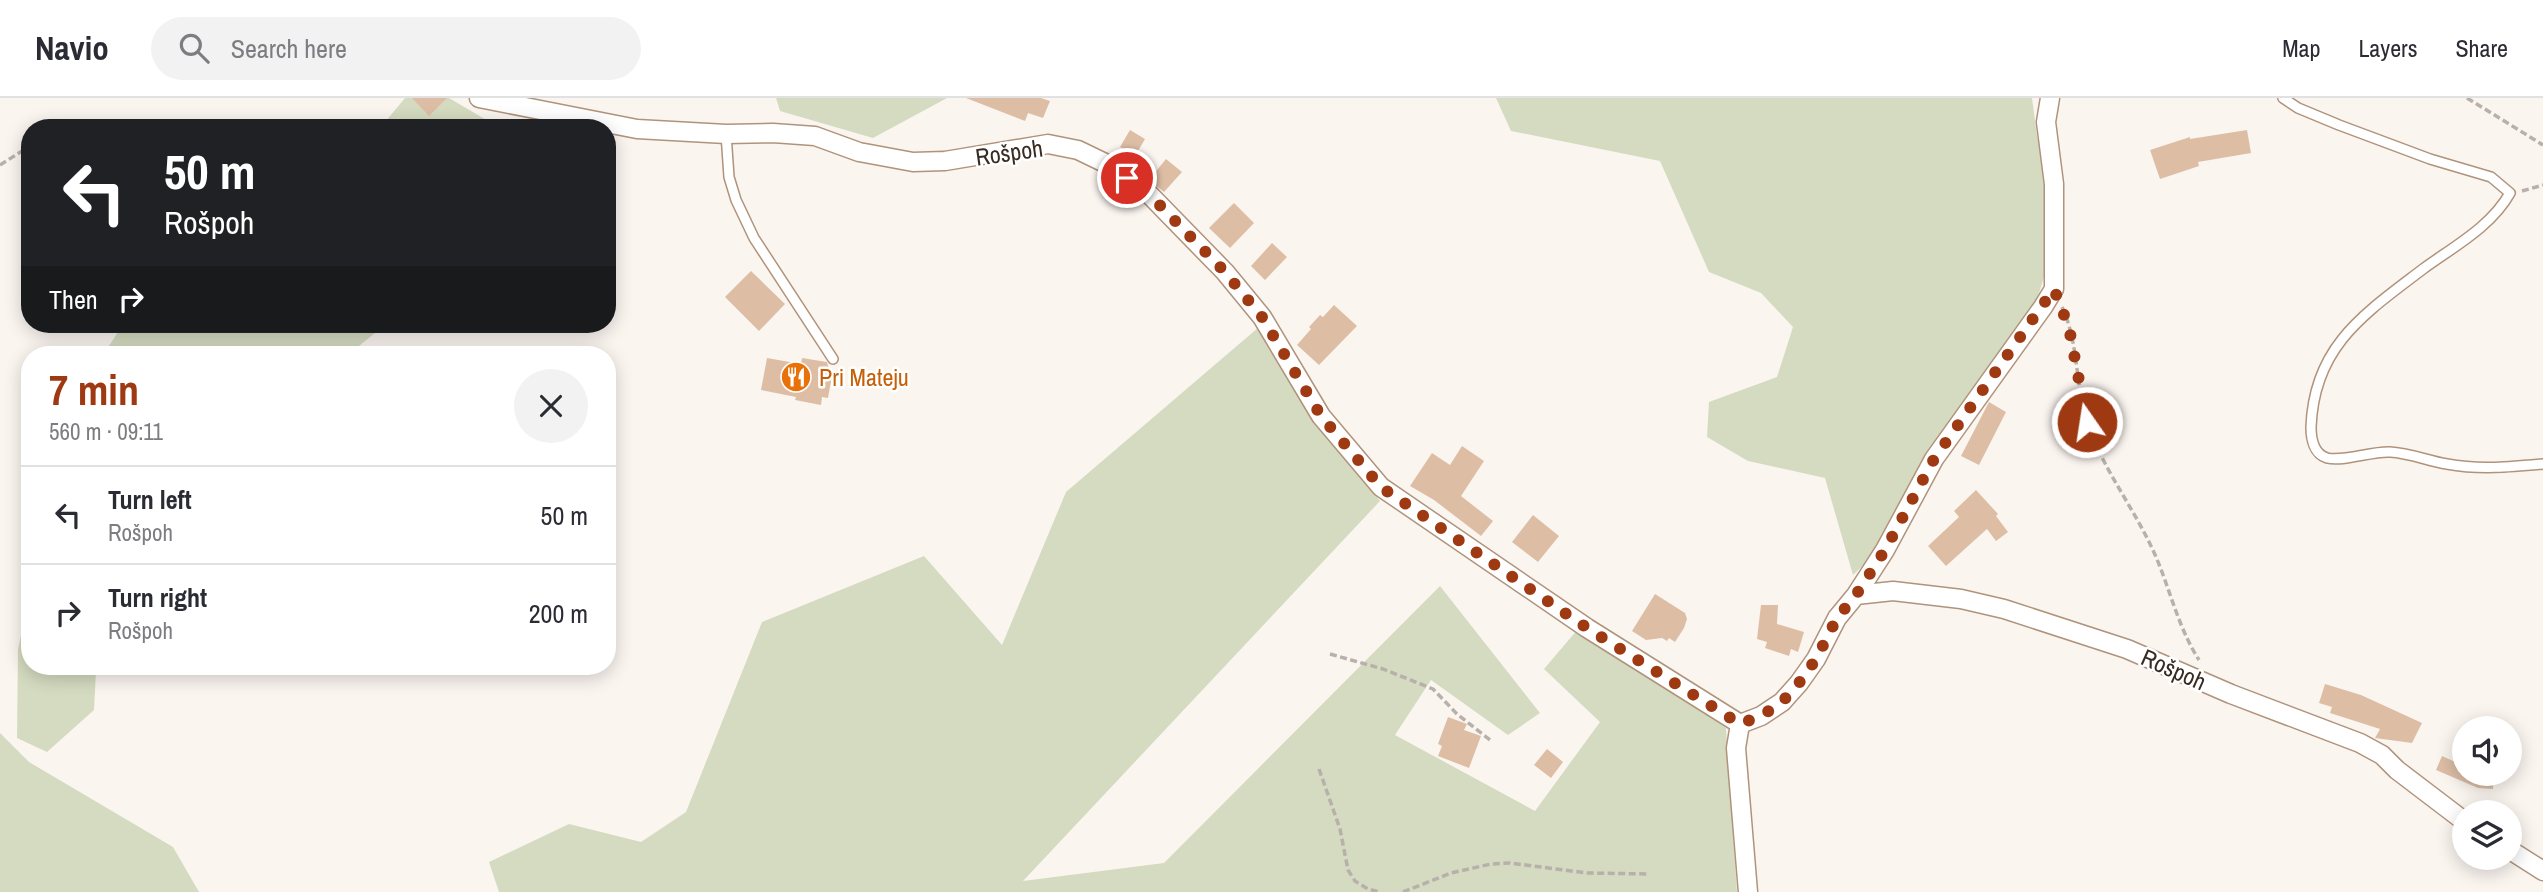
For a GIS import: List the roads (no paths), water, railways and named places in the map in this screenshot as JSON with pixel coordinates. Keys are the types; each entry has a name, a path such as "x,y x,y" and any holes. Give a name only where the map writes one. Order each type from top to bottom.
{"street":[{"name":"Rošpoh","path":"479,98 586,119"},
{"path":"1748,892 1735,748 1740,724 1761,716 1782,702 1816,659 1837,618 1856,595 1885,550 1934,459 2054,289 2054,184 2046,122 2050,98"},
{"name":"Rošpoh","path":"616,125 637,129 726,134 814,136 859,152 913,162 945,161 1048,144 1078,150 1107,164 1147,192 1225,272 1262,317 1321,416 1381,487 1587,628 1740,724"},
{"name":"Rošpoh","path":"1856,595 1894,590 1961,599 2004,609 2127,649 2231,694 2360,743 2382,755 2397,770 2452,812"},
{"path":"2522,858 2543,871"}],"lane":[{"path":"2283,98 2298,108 2339,125 2430,159 2491,177 2510,193 2500,211 2484,225 2385,297 2340,340 2329,355 2318,384 2311,435 2317,451 2329,458 2382,452 2465,467 2543,464"},
{"path":"726,134 729,177 736,200 754,238 833,359"}],"place":[{"name":"Pri Mateju","path":"796,377"}]}
